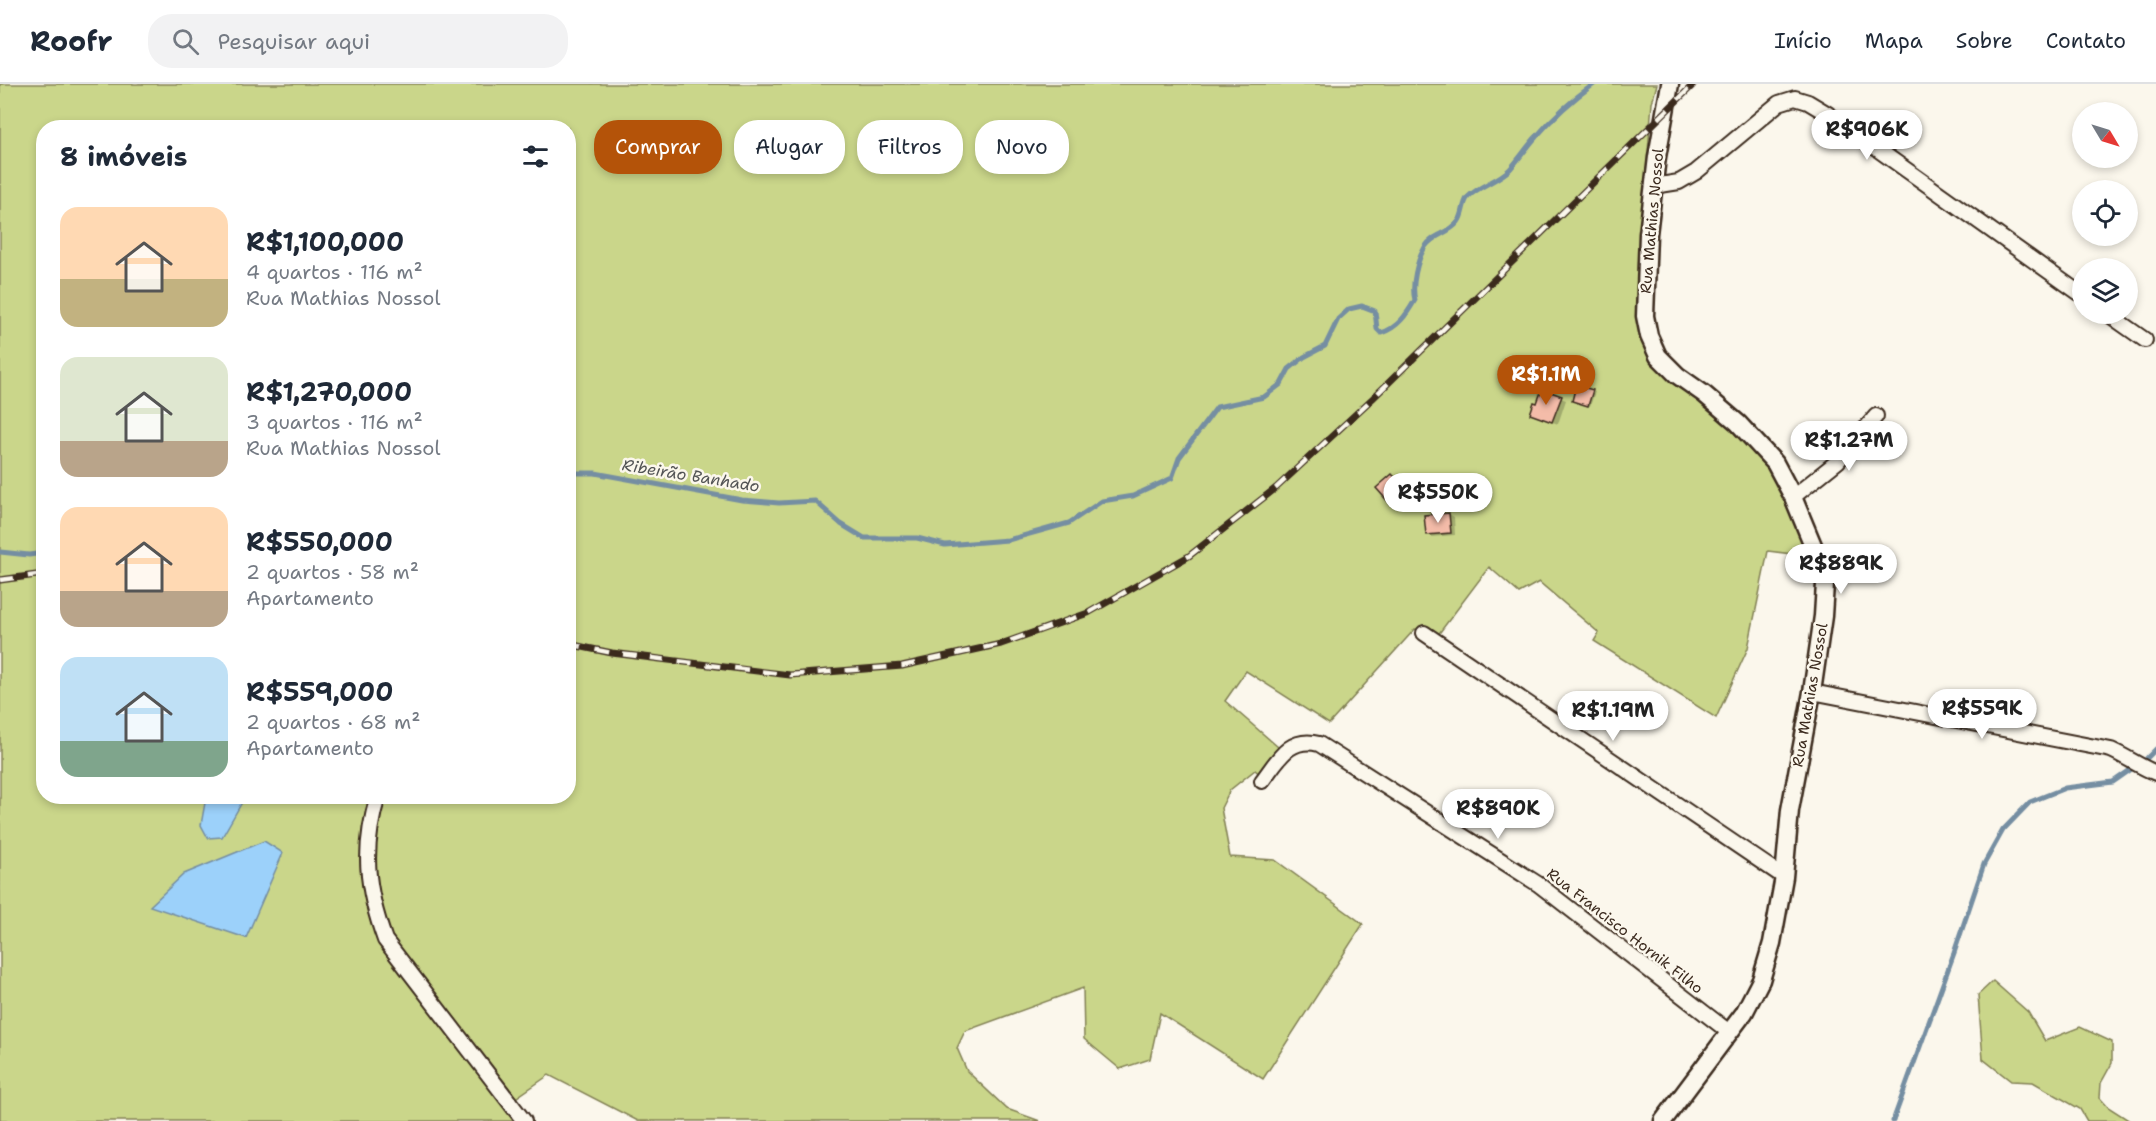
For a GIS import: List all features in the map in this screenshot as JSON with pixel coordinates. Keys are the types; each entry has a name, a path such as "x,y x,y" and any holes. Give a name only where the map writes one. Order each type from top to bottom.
{"street":[{"name":"Rua Mathias Nossol","path":"1663,1121 1744,1013 1761,980 1772,943 1784,877 1790,810 1812,692 1823,616 1825,584 1817,555 1793,497 1775,463 1738,423 1677,375 1658,356 1649,336 1645,316 1645,286 1654,186 1670,84"},
{"path":"1654,186 1679,182 1696,172 1779,103 1795,98 1808,102 1828,114 2072,288"},
{"path":"2122,324 2145,340"},
{"path":"1793,497 1838,461 1876,416"},
{"path":"1424,633 1784,877"},
{"path":"1812,692 2111,750 2156,773"},
{"name":"Rua Francisco Hornik Filho","path":"1262,781 1295,743 1306,740 1319,744 1538,884 1729,1032"},
{"path":"376,804 370,822 368,869 373,908 385,940 524,1121"}],"green space":[{"path":"0,84 1657,84 1652,103 1637,285 1639,319 1644,340 1734,427 1770,468 1804,533 1808,556 1768,551 1748,648 1716,718 1594,641 1599,633 1539,582 1519,593 1489,567 1434,640 1415,629 1329,724 1246,671 1225,701 1285,753 1264,778 1255,770 1230,790 1221,808 1230,857 1275,860 1363,924 1263,1079 1160,1013 1150,1059 1120,1069 1084,1039 1083,988 965,1031 957,1048 967,1071 1007,1109 1040,1121 638,1121 549,1075 510,1102 524,1121 0,1121"},
{"path":"1993,981 2028,1012 2045,1041 2080,1027 2112,1042 2112,1063 2101,1083 2100,1098 2108,1107 2130,1121 2087,1121 2080,1109 2033,1082 2011,1081 1983,1059 1978,995"}],"water":[{"path":"205,804 241,804 222,837 208,838 201,825"},
{"path":"264,841 283,853 246,938 150,906 184,874"}],"building":[{"path":"1576,385 1593,390 1588,406 1572,401"},
{"path":"1542,389 1562,396 1552,422 1530,414"},
{"path":"1392,474 1407,491 1391,505 1376,488"},
{"path":"1449,513 1451,533 1426,535 1424,515"}],"waterway":[{"name":"Ribeirão Banhado","path":"576,473 595,473 742,500 779,503 815,501 841,524 864,538 917,538 945,545 1008,540 1069,523 1102,501 1133,496 1172,478 1179,458 1217,407 1264,397 1281,384 1289,369 1304,357 1325,346 1338,319 1349,309 1362,306 1375,311 1377,329 1381,333 1397,324 1415,300 1417,266 1428,243 1454,226 1460,219 1468,197 1510,169 1549,122 1594,84"},
{"name":"Ribeirão Banhado","path":"0,552 36,554"},
{"path":"2147,758 2156,749"},
{"path":"1893,1121 1984,864 2003,830 2030,802 2065,788 2113,782 2133,768"}],"railway":[{"path":"576,646 612,653 790,675 902,666 1001,644 1088,613 1189,556 1276,488 1373,398 1694,84"},
{"path":"0,580 36,575"}]}
